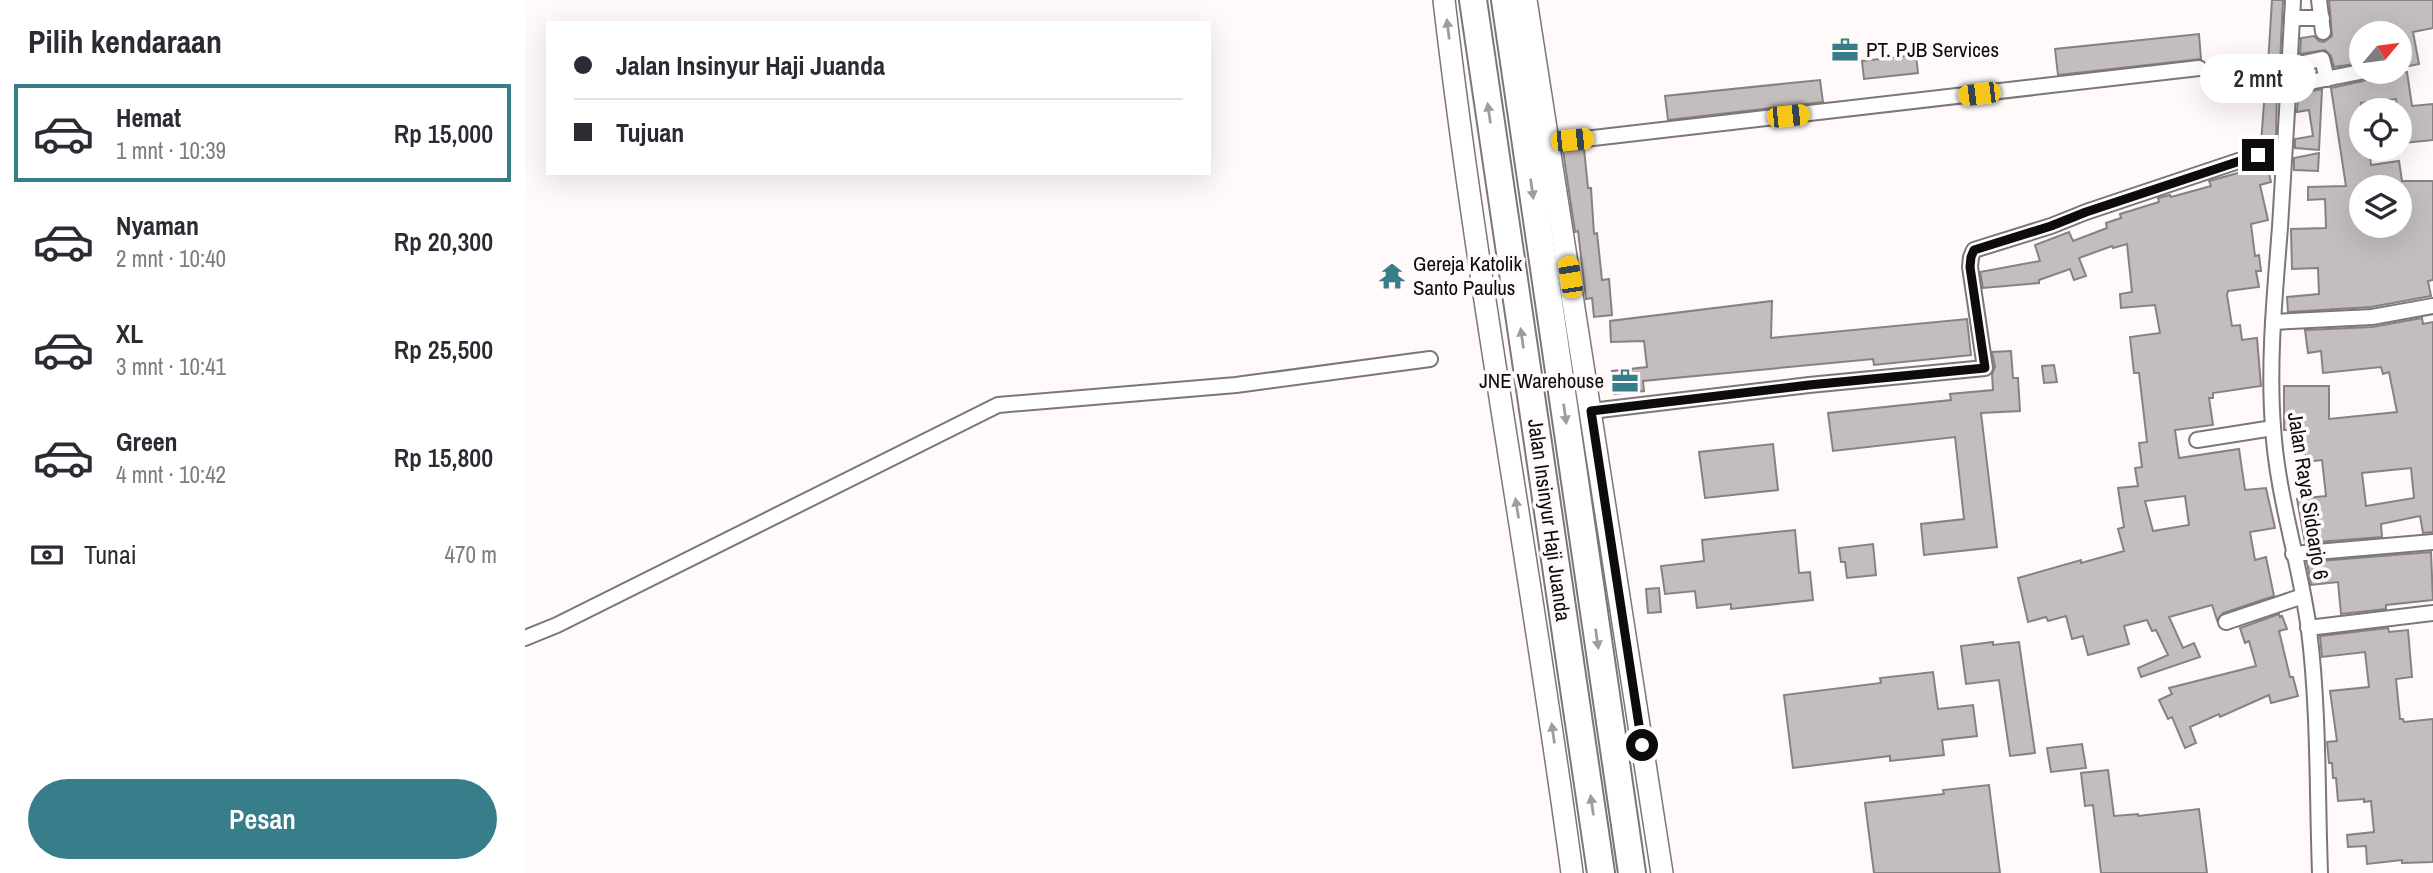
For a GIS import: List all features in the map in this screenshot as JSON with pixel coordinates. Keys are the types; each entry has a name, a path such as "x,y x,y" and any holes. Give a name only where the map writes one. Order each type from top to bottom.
{"highway":[{"name":"Jalan Insinyur Haji Juanda","path":"1473,0 1601,873"},
{"name":"Jalan Insinyur Haji Juanda","path":"1505,0 1632,873"}],"street":[{"name":"Jalan Insinyur Haji Juanda","path":"1444,0 1469,193 1550,709 1572,873"},
{"path":"1526,0 1662,873"},
{"name":"Jalan Raya Sidoarjo 6","path":"2293,0 2290,86 2283,146 2273,322 2273,428 2293,554 2303,596 2316,691 2320,873"},
{"path":"2292,18 2323,25 2319,0"},
{"path":"2289,66 2322,59 2327,79"},
{"path":"1550,143 2199,68"},
{"path":"2290,86 2349,74"},
{"path":"1591,411 1809,385 1985,368 1970,267 1974,250 2283,146"},
{"path":"2273,322 2372,317 2433,306"},
{"path":"525,638 557,625 998,405 1235,385 1430,359"},
{"path":"2197,440 2273,428"},
{"path":"2293,554 2433,541"},
{"path":"2227,622 2303,596"},
{"path":"2308,628 2433,613"}],"building":[{"path":"2272,0 2283,0 2280,63 2268,65"},
{"path":"2329,0 2433,0 2433,28 2413,32 2419,64 2412,65 2412,21 2349,21 2349,65 2334,67 2331,56 2325,50 2300,54 2301,38 2314,36 2324,42 2332,36"},
{"path":"2199,34 2201,59 2058,75 2055,49"},
{"path":"1916,55 1918,73 1864,79 1862,61"},
{"path":"1820,80 1823,102 1668,120 1665,96"},
{"path":"2349,84 2409,84 2411,98 2349,98 2349,161 2370,161 2371,165 2399,161 2401,175 2349,175 2349,238 2412,238 2412,181 2433,181 2433,280 2428,281 2431,296 2371,307 2288,312 2287,297 2319,294 2318,268 2292,269 2291,229 2326,228 2325,199 2308,200 2308,187 2346,186 2331,88"},
{"path":"2322,89 2319,150 2295,148 2295,139 2313,136 2309,110 2297,112 2298,94"},
{"path":"2265,90 2277,91 2276,138 2261,143"},
{"path":"2433,104 2433,140 2412,142 2412,106"},
{"path":"1584,149 1588,188 1591,188 1594,234 1597,233 1602,280 1609,279 1612,315 1594,317 1592,298 1586,299 1578,231 1575,232 1563,151"},
{"path":"2319,153 2318,171 2294,170 2294,158"},
{"path":"2267,165 2271,182 2260,185 2268,220 2251,224 2255,256 2259,255 2261,271 2256,271 2259,287 2228,291 2227,295 2232,326 2240,325 2242,340 2257,338 2261,386 2213,393 2213,398 2209,398 2213,425 2175,430 2179,458 2239,449 2245,490 2266,488 2275,528 2250,532 2255,560 2266,557 2274,596 2223,613 2217,620 2212,605 2169,617 2183,648 2194,643 2200,657 2141,677 2138,668 2168,655 2156,630 2152,631 2147,620 2124,626 2129,644 2088,655 2083,636 2072,639 2066,616 2048,621 2046,617 2028,622 2018,578 2124,551 2118,529 2124,527 2118,488 2138,486 2135,468 2142,467 2139,443 2147,442 2139,373 2134,373 2130,337 2160,333 2155,305 2121,308 2120,294 2132,292 2127,244 2113,248 2112,246 2079,258 2086,276 2074,280 2070,269 2039,280 2039,283 1983,288 1980,272 2040,261 2035,245 2069,232 2073,241 2107,228 2106,223 2121,218 2120,214 2159,202 2158,198 2211,186 2209,181","holes":["2185,496 2189,525 2153,531 2145,501"]},
{"path":"1772,301 1771,338 1967,319 1971,355 1874,365 1873,359 1643,381 1644,391 1614,394 1612,371 1647,367 1644,341 1611,342 1610,321"},
{"path":"2422,318 2423,324 2433,322 2433,532 2423,533 2420,516 2381,524 2382,537 2305,543 2297,499 2326,496 2322,460 2306,462 2302,430 2284,430 2284,386 2329,386 2329,419 2397,412 2389,372 2383,374 2381,367 2323,373 2321,351 2308,353 2305,330 2372,327","holes":["2411,468 2414,498 2366,506 2362,473"]},
{"path":"2011,351 2013,378 2018,378 2020,411 1981,413 1997,547 1924,555 1921,524 1964,519 1955,437 1833,451 1828,413 1951,400 1950,394 1993,390 1992,374 1995,367 1992,352"},
{"path":"2054,365 2057,382 2044,383 2042,366"},
{"path":"1773,444 1778,490 1705,498 1699,452"},
{"path":"1795,530 1799,573 1810,572 1813,600 1731,609 1731,604 1697,608 1695,591 1665,594 1661,566 1704,561 1702,540"},
{"path":"1873,544 1876,575 1847,578 1845,562 1841,562 1839,548"},
{"path":"2431,552 2433,600 2386,605 2386,609 2341,614 2338,582 2311,585 2307,562"},
{"path":"1659,588 1661,612 1648,613 1646,589"},
{"path":"2279,614 2287,629 2279,631 2290,677 2293,677 2298,696 2271,703 2269,695 2190,727 2196,743 2185,748 2172,717 2168,719 2159,700 2172,694 2169,688 2256,666 2249,641 2245,643 2240,628"},
{"path":"2388,628 2389,632 2408,630 2412,677 2396,679 2400,719 2404,722 2433,719 2433,862 2402,863 2402,860 2367,864 2366,846 2348,847 2347,835 2374,832 2371,801 2338,801 2336,778 2333,778 2332,763 2329,763 2327,742 2337,741 2330,691 2369,687 2365,652 2322,657 2320,636"},
{"path":"1993,642 1993,645 2019,642 2035,753 2010,756 1999,680 1966,684 1961,646"},
{"path":"1933,672 1938,709 1973,705 1977,736 1942,740 1944,755 1890,761 1890,756 1793,768 1784,695 1881,683 1880,678"},
{"path":"2082,744 2086,768 2051,772 2047,748"},
{"path":"2108,770 2114,816 2199,809 2207,873 2101,873 2093,805 2085,806 2081,773"},
{"path":"1989,785 2000,873 1874,873 1865,803 1944,794 1943,790"}],"place":[{"name":"PT. PJB Services","path":"1845,50"},
{"name":"Gereja Katolik Santo Paulus","path":"1392,276"},
{"name":"JNE Warehouse","path":"1625,381"}],"route":[{"path":"1642,745 1591,411 1809,385 1985,368 1970,267 1974,250 2258,155"}]}
